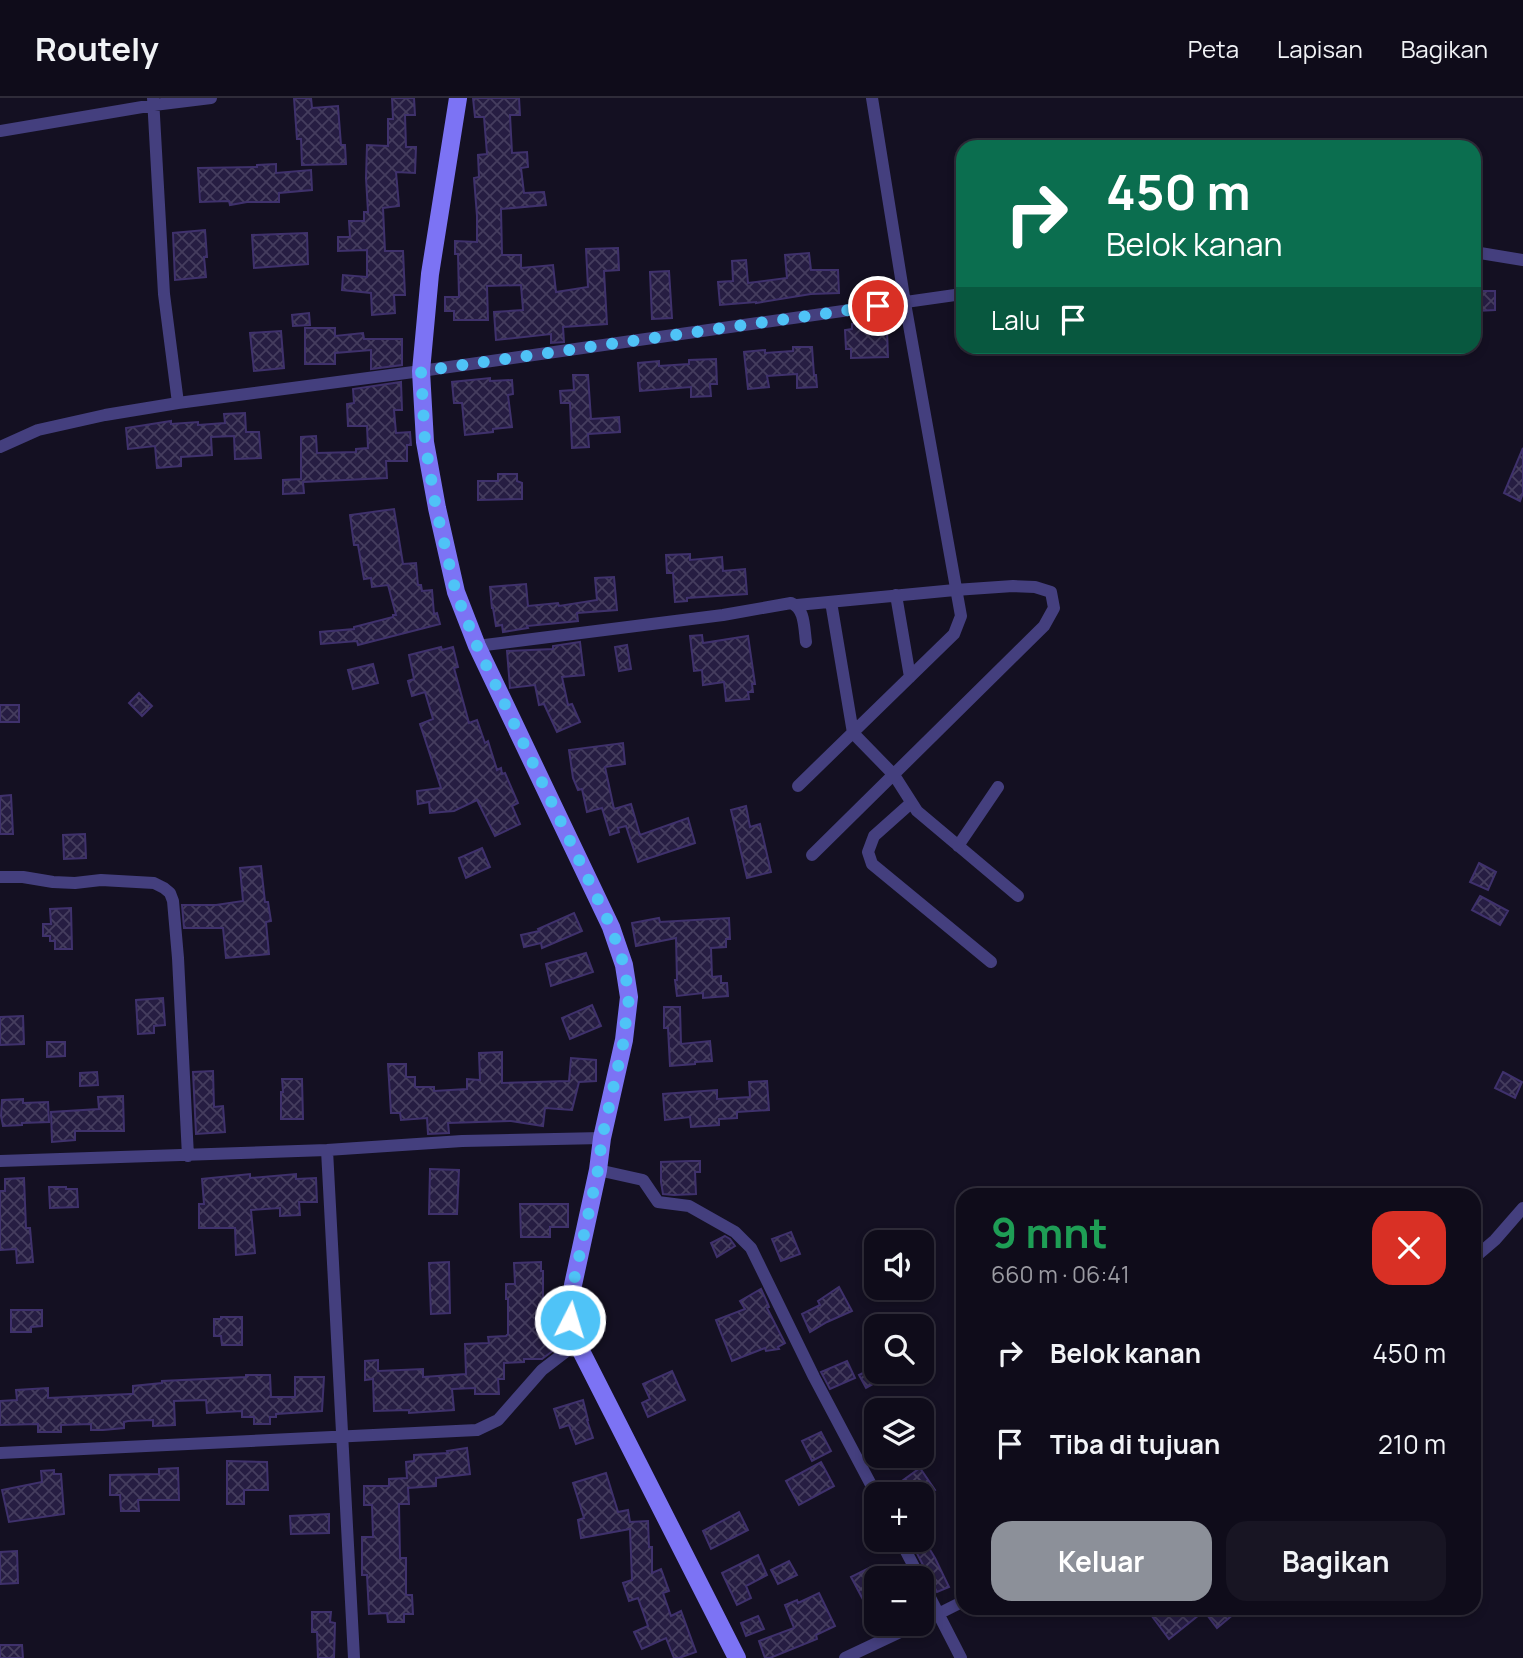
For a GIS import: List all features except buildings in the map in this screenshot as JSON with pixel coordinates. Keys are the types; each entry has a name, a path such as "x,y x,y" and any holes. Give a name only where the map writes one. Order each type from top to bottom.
{"street":[{"path":"0,131 154,102 211,98"},
{"path":"458,98 430,274 421,371 425,442 436,508 456,593 477,646 611,927 624,965 629,998 624,1040 573,1285 570,1320 577,1343 737,1658"},
{"path":"798,786 954,634 961,616 905,303 872,98"},
{"path":"154,102 164,294 178,403"},
{"path":"1481,253 1523,260"},
{"path":"0,447 38,430 178,403 956,295"},
{"path":"477,646 791,603 797,605 1013,586 1035,587 1051,592 1054,608 1044,626 812,855"},
{"path":"896,595 910,677"},
{"path":"831,602 853,733 894,775 916,811 1018,896"},
{"path":"797,605 801,610 806,642"},
{"path":"958,846 998,787"},
{"path":"911,803 874,836 868,852 872,864 991,962"},
{"path":"0,877 75,883 101,880 154,883 170,893 178,958 188,1156"},
{"path":"0,1161 327,1150 462,1141 602,1138"},
{"path":"327,1150 354,1658"},
{"path":"598,1170 643,1180 658,1202 689,1206 735,1232 751,1248 814,1377 870,1482"},
{"path":"1481,1252 1523,1208"},
{"path":"0,1454 477,1430 498,1420 542,1370 577,1343"},
{"path":"934,1605 961,1658"},
{"path":"934,1616 956,1605"},
{"path":"845,1658 892,1636"}],"route":[{"path":"570,1320 573,1285 624,1040 629,998 624,965 611,927 477,646 456,593 436,508 425,442 421,371 878,306"}]}
